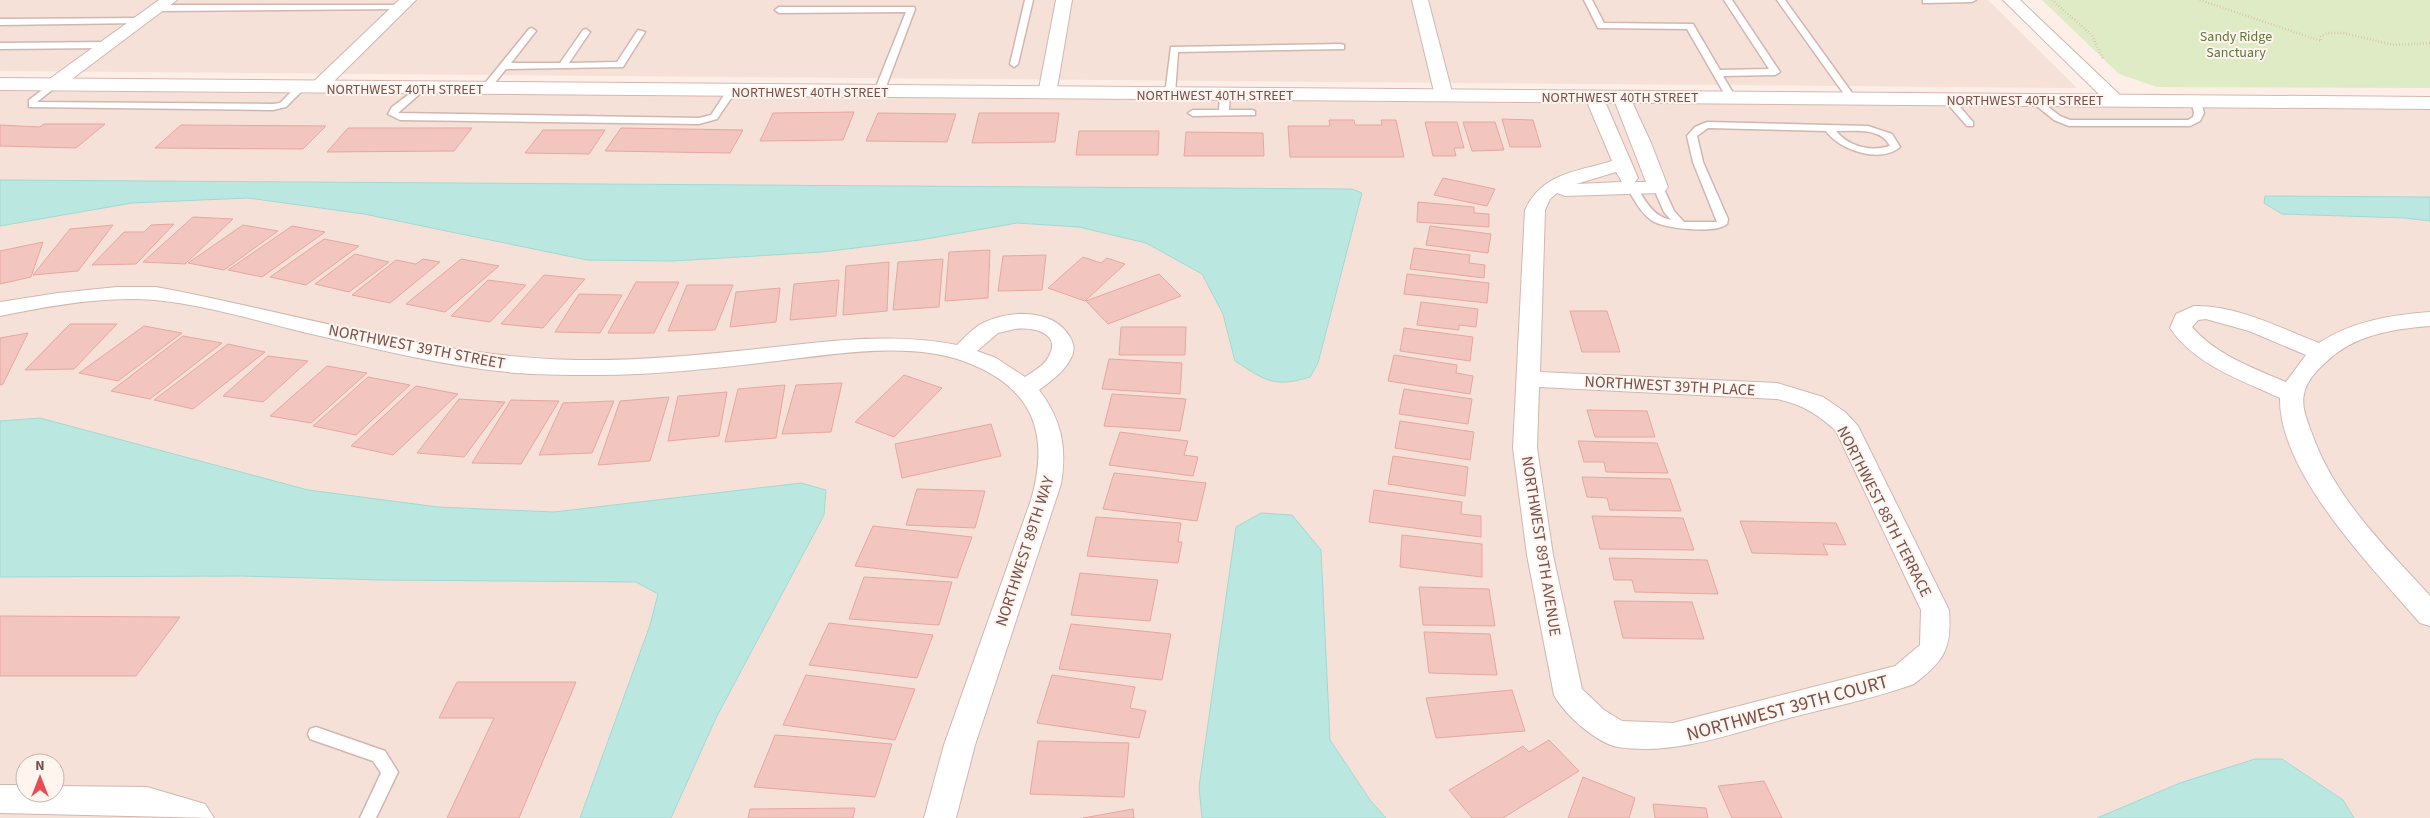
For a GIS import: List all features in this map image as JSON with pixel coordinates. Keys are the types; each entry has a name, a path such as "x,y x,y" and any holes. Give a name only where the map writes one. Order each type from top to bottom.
{"street":[{"path":"1047,94 1064,0"},
{"path":"1420,0 1444,96"},
{"path":"2011,0 2115,100"},
{"path":"54,84 163,4"},
{"path":"309,88 404,4"},
{"name":"NORTHWEST 40TH STREET","path":"0,84 1170,94 1225,104 1444,96 2430,103"},
{"path":"1594,96 1632,188"},
{"path":"1551,190 1658,187 1622,97"},
{"name":"NORTHWEST 89TH AVENUE","path":"1617,734 1593,719 1569,695 1540,555 1525,448 1535,210 1542,195 1551,190 1577,177 1622,164"},
{"name":"NORTHWEST 39TH STREET","path":"0,309 59,298 117,292 156,294 455,357 516,365 634,366 703,362 862,344 928,346"},
{"path":"2292,394 2202,348 2188,338 2181,328 2184,319 2194,313 2236,319 2320,352"},
{"path":"2430,319 2381,326 2346,336 2320,352 2304,372 2292,394 2294,415 2302,445 2318,478 2341,513 2430,615"},
{"path":"962,353 981,334 1001,324 1038,322 1054,330 1062,342 1061,357 1050,370 1025,388"},
{"name":"NORTHWEST 89TH WAY","path":"928,346 962,353 988,364 1025,388 1031,394 1050,434 1053,455 1049,477 953,764 940,818"},
{"name":"NORTHWEST 39TH PLACE","path":"1528,379 1741,388 1777,391 1810,398"},
{"name":"NORTHWEST 88TH TERRACE","path":"1810,398 1846,426 1935,610 1938,638"},
{"name":"NORTHWEST 39TH COURT","path":"1617,734 1673,736 1904,676 1929,657 1938,638"},
{"path":"0,799 147,801 194,814 198,818"}],"lane":[{"path":"1014,64 1030,0"},
{"path":"1588,0 1602,26 1690,26 1731,98"},
{"path":"1717,73 1775,72 1728,0"},
{"path":"1781,0 1852,99"},
{"path":"1926,1 1972,0"},
{"path":"163,4 404,4"},
{"path":"779,10 911,9 879,92"},
{"path":"0,22 141,20"},
{"path":"485,89 532,31"},
{"path":"562,66 586,32"},
{"path":"504,66 620,65 641,32"},
{"path":"0,46 107,46"},
{"path":"1170,94 1174,49 1341,47"},
{"path":"54,84 32,102 32,105 273,107 283,105 309,88"},
{"path":"420,89 395,109 393,114 400,116 699,121 714,117 731,91"},
{"path":"1949,100 1970,124"},
{"path":"2035,100 2057,118 2078,125 2190,123 2197,119 2199,113 2196,101"},
{"path":"1193,113 1225,104 1252,113"},
{"path":"1632,188 1645,209 1658,220 1695,227 1722,224 1723,219 1698,162 1692,136 1696,130 1707,125 1829,128 1868,129 1892,139 1895,147 1888,150 1857,149 1840,143 1833,137 1829,128"},
{"path":"1658,187 1669,212 1680,224"},
{"path":"316,734 379,756 390,772 368,818"}],"path":[{"path":"2052,0 2062,11 2092,35 2106,65"},
{"path":"2200,0 2321,41 2322,36 2328,32 2339,33 2384,45 2430,43"}],"shaded area":[{"path":"0,0 1988,0 2077,88 0,71"},
{"path":"0,91 2430,108 2430,818 0,818"}],"green space":[{"name":"Sandy Ridge Sanctuary","path":"2042,0 2430,0 2430,88 2157,87 2119,74"}],"water":[{"path":"0,180 1352,189 1362,193 1318,363 1310,377 1279,382 1263,378 1235,361 1223,314 1202,274 1146,243 1079,227 1017,223 920,240 822,252 673,261 587,260 364,214 248,198 132,203 0,226"},
{"path":"2265,196 2430,197 2430,221 2405,218 2282,214 2264,203"},
{"path":"40,418 308,490 438,507 554,512 801,483 826,490 824,515 716,718 671,818 580,818 650,625 658,594 636,582 381,580 241,576 0,577 0,421"},
{"path":"1261,513 1292,515 1321,550 1330,740 1370,800 1386,818 1202,818 1199,787 1236,527"},
{"path":"2255,759 2282,759 2343,800 2354,818 2097,818 2180,783"}],"building":[{"path":"854,112 843,140 760,141 773,113"},
{"path":"878,113 956,114 947,142 866,141"},
{"path":"979,113 1059,113 1055,142 972,143"},
{"path":"1502,119 1533,120 1541,147 1510,147"},
{"path":"1329,120 1354,120 1355,125 1382,125 1381,120 1396,120 1404,157 1290,157 1288,126 1330,126"},
{"path":"1425,122 1457,122 1464,148 1454,148 1456,156 1433,156"},
{"path":"1463,122 1495,122 1504,150 1472,151"},
{"path":"44,124 105,124 76,148 0,146 0,125 40,127"},
{"path":"181,125 326,126 303,149 155,148"},
{"path":"348,128 472,128 454,151 327,152"},
{"path":"621,128 743,130 730,153 605,151"},
{"path":"543,130 605,130 589,154 525,153"},
{"path":"1079,131 1159,131 1158,155 1076,155"},
{"path":"1186,132 1263,133 1264,156 1184,156"},
{"path":"1443,178 1495,189 1487,206 1434,195"},
{"path":"1418,202 1474,207 1474,213 1489,214 1489,227 1417,222"},
{"path":"193,217 233,219 185,264 143,262"},
{"path":"174,224 136,264 92,265 124,232 144,232 151,225"},
{"path":"113,225 78,271 33,275 70,229"},
{"path":"243,225 278,231 224,270 188,263"},
{"path":"292,226 325,232 262,277 228,270"},
{"path":"1430,226 1491,234 1488,253 1426,245"},
{"path":"324,239 359,246 306,285 270,277"},
{"path":"43,242 31,277 0,284 0,251"},
{"path":"1414,248 1470,255 1469,263 1485,265 1484,278 1410,269"},
{"path":"990,250 988,298 945,301 949,252"},
{"path":"355,254 389,262 349,292 315,284"},
{"path":"1046,255 1042,290 998,291 1003,256"},
{"path":"1083,257 1101,263 1107,258 1125,264 1085,301 1048,288"},
{"path":"423,259 440,262 390,303 352,295 396,260 416,264"},
{"path":"461,259 499,266 445,312 406,304"},
{"path":"943,259 939,307 893,310 898,262"},
{"path":"889,262 887,311 843,315 846,266"},
{"path":"1159,274 1181,296 1108,324 1086,301"},
{"path":"1407,274 1489,283 1487,303 1404,294"},
{"path":"544,275 585,279 543,328 501,324"},
{"path":"488,280 526,285 490,322 451,316"},
{"path":"839,280 836,316 790,320 794,284"},
{"path":"636,282 679,282 654,333 608,333"},
{"path":"687,285 733,285 715,330 668,331"},
{"path":"780,288 776,322 730,327 736,292"},
{"path":"579,294 622,295 600,333 555,332"},
{"path":"1421,302 1478,309 1476,327 1459,325 1459,330 1417,325"},
{"path":"1570,311 1607,311 1620,352 1582,352"},
{"path":"70,324 117,324 74,369 25,370"},
{"path":"144,326 182,333 118,381 79,373"},
{"path":"1121,327 1186,327 1185,355 1119,355"},
{"path":"1404,328 1473,337 1470,361 1400,351"},
{"path":"28,333 3,384 0,385 0,338"},
{"path":"183,336 222,343 150,399 111,391"},
{"path":"228,344 265,352 193,409 154,400"},
{"path":"1394,355 1457,365 1456,373 1473,376 1470,394 1388,381"},
{"path":"268,356 308,361 263,402 223,396"},
{"path":"1109,359 1182,363 1180,394 1102,389"},
{"path":"327,366 367,373 311,423 270,416"},
{"path":"904,375 942,388 894,437 855,422"},
{"path":"368,377 410,385 356,435 313,426"},
{"path":"842,383 831,432 782,434 796,385"},
{"path":"785,385 776,438 725,442 738,389"},
{"path":"416,386 458,394 393,455 351,446"},
{"path":"1404,389 1472,399 1468,424 1399,414"},
{"path":"727,392 719,436 668,441 678,396"},
{"path":"1112,394 1186,399 1180,431 1104,426"},
{"path":"669,397 650,461 598,465 620,401"},
{"path":"459,399 505,402 464,457 417,453"},
{"path":"511,400 559,401 521,464 472,463"},
{"path":"614,401 592,453 539,455 563,403"},
{"path":"1587,410 1647,411 1655,437 1595,437"},
{"path":"1400,421 1474,432 1470,460 1395,448"},
{"path":"991,424 1001,456 902,478 895,444"},
{"path":"1120,432 1188,441 1184,455 1198,457 1193,476 1109,465"},
{"path":"1578,441 1657,443 1668,473 1606,472 1604,462 1584,462"},
{"path":"1393,456 1468,467 1465,496 1388,484"},
{"path":"1114,473 1206,483 1197,521 1103,509"},
{"path":"1582,477 1670,479 1681,511 1610,510 1607,498 1587,497"},
{"path":"917,489 985,491 975,528 906,525"},
{"path":"1374,490 1462,502 1461,514 1481,516 1481,537 1369,522"},
{"path":"1592,516 1683,518 1694,550 1600,549"},
{"path":"1096,517 1181,523 1178,542 1182,542 1178,563 1087,556"},
{"path":"1740,521 1836,523 1846,545 1823,544 1828,555 1752,553"},
{"path":"873,526 972,537 957,578 855,566"},
{"path":"1402,535 1482,544 1482,577 1400,567"},
{"path":"1609,558 1707,560 1718,594 1635,592 1632,580 1614,580"},
{"path":"1080,573 1158,580 1150,621 1071,615"},
{"path":"864,577 952,582 939,625 849,619"},
{"path":"1419,587 1489,589 1495,626 1423,625"},
{"path":"1614,601 1692,602 1704,639 1623,638"},
{"path":"0,616 180,617 136,676 0,676"},
{"path":"829,623 933,635 917,678 809,665"},
{"path":"1071,624 1171,634 1162,680 1059,669"},
{"path":"1424,632 1490,634 1497,675 1429,673"},
{"path":"806,675 915,689 895,740 783,725"},
{"path":"1052,675 1135,687 1130,708 1146,711 1139,738 1037,723"},
{"path":"457,682 576,682 519,818 447,818 494,718 439,718"},
{"path":"1512,690 1525,731 1436,738 1426,698"},
{"path":"775,735 892,744 875,797 754,787"},
{"path":"1549,740 1579,771 1503,818 1472,818 1449,790 1523,746 1529,752"},
{"path":"1038,741 1129,743 1124,797 1030,794"},
{"path":"1583,777 1635,798 1629,818 1568,818"},
{"path":"1764,781 1782,818 1732,818 1718,786"},
{"path":"1653,804 1706,808 1708,818 1655,818"},
{"path":"855,808 853,818 748,818 750,809"},
{"path":"1133,809 1134,818 1083,818"}]}
